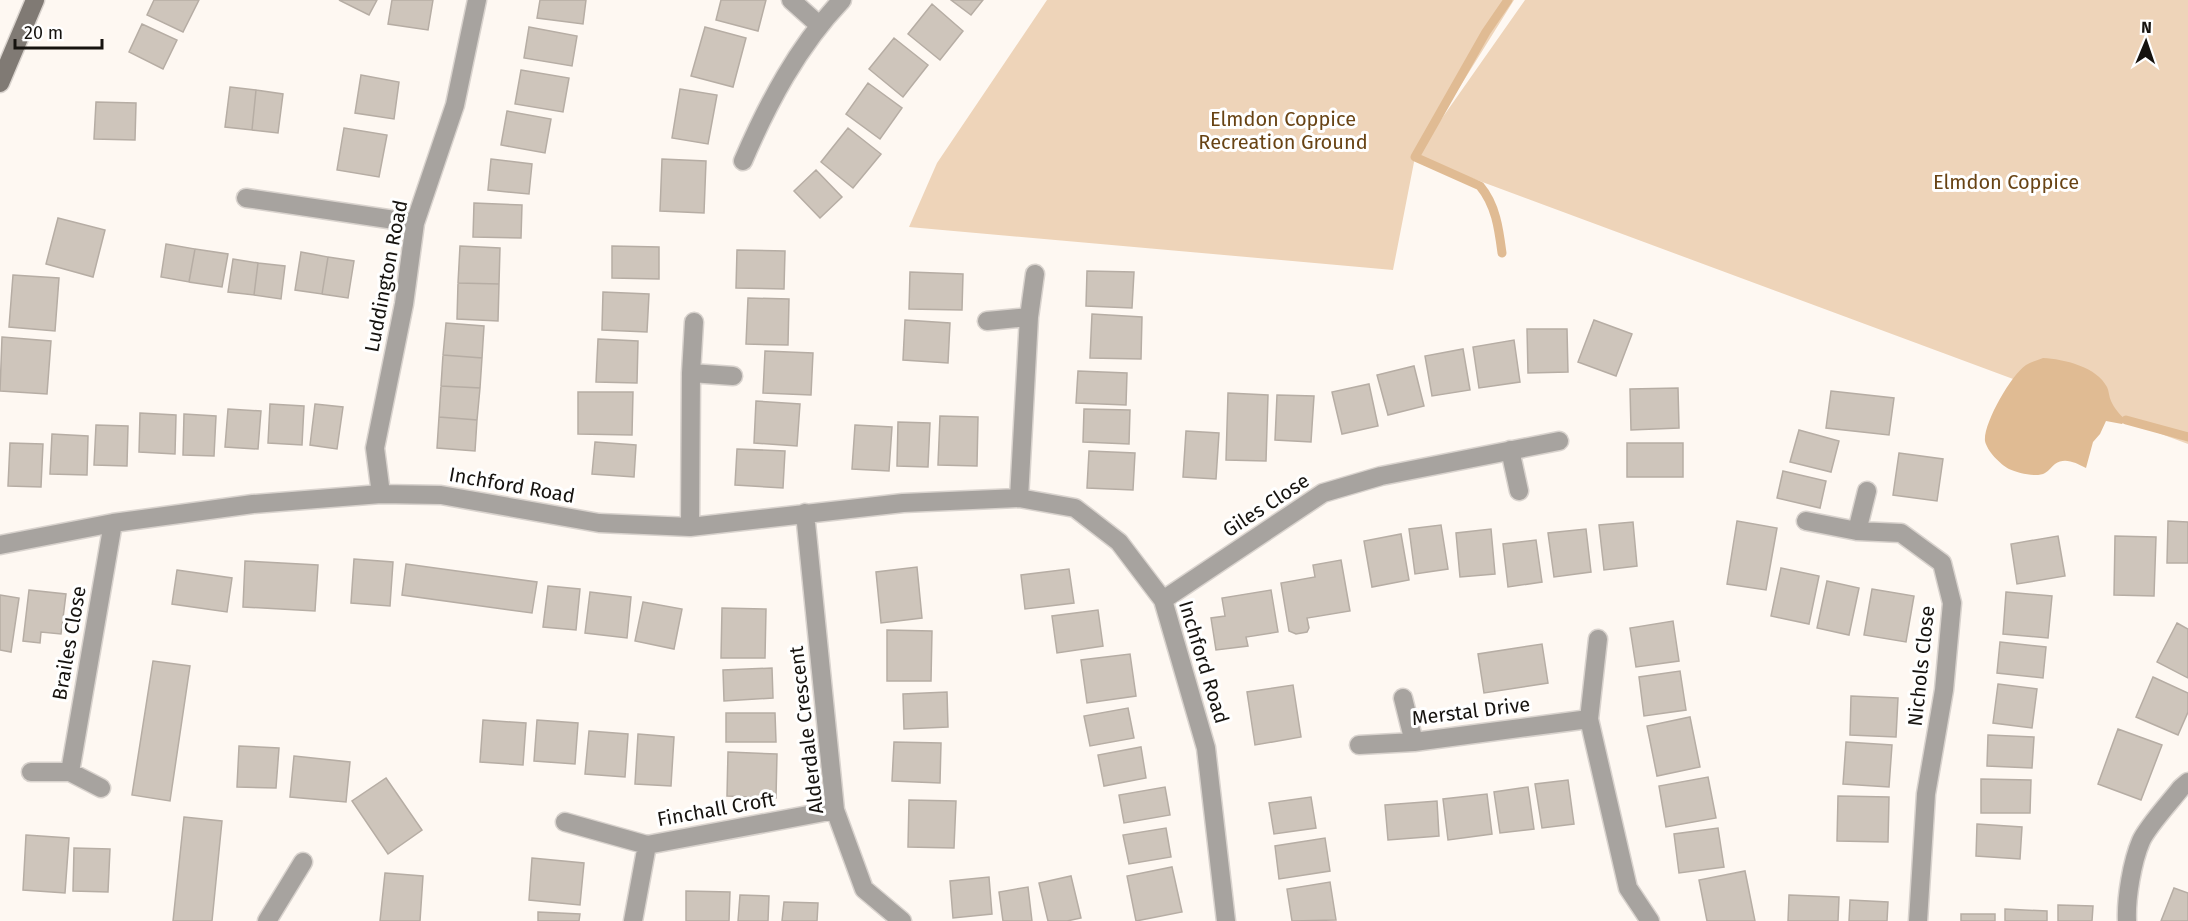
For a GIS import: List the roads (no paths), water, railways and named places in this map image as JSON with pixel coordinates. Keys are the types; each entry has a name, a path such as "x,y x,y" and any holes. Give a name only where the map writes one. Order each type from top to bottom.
{"street":[{"path":"0,83 35,0"},
{"name":"Luddington Road","path":"381,494 375,448 404,304 416,223 455,105 477,0"},
{"path":"791,0 819,25"},
{"path":"742,161 776,91 819,25 842,0"},
{"path":"246,198 416,223"},
{"path":"1019,498 1029,317 1035,274"},
{"path":"987,321 1029,317"},
{"path":"690,526 691,373 694,322"},
{"path":"691,373 733,376"},
{"name":"Giles Close","path":"1163,600 1323,493 1381,476 1559,441"},
{"path":"1510,450 1519,490"},
{"path":"1857,531 1867,491"},
{"name":"Inchford Road","path":"0,545 113,523 253,504 381,494 441,495 598,523 690,526 903,503 1019,498 1075,508 1119,542 1163,600 1206,748 1226,921"},
{"name":"Alderdale Crescent","path":"805,513 835,810 864,889 902,921"},
{"name":"Nichols Close","path":"1806,521 1857,531 1901,533 1942,563 1952,603 1944,690 1926,794 1918,921"},
{"name":"Brailes Close","path":"70,772 113,523"},
{"path":"1598,639 1589,719 1628,888 1650,921"},
{"path":"1403,698 1414,742"},
{"name":"Merstal Drive","path":"1359,745 1414,742 1589,719"},
{"path":"31,772 70,772 101,788"},
{"path":"2127,921 2131,879 2141,840 2188,782"},
{"name":"Finchall Croft","path":"633,921 647,844 835,810"},
{"path":"565,822 647,844"},
{"path":"267,921 303,862"}],"waterway":[{"path":"1502,253 1493,209 1480,186 1415,157 1486,32 1508,0"},
{"path":"2126,420 2188,437"}],"park label":[{"name":"Elmdon Coppice Recreation Ground","path":"1283,130"},
{"name":"Elmdon Coppice","path":"2006,182"}]}
